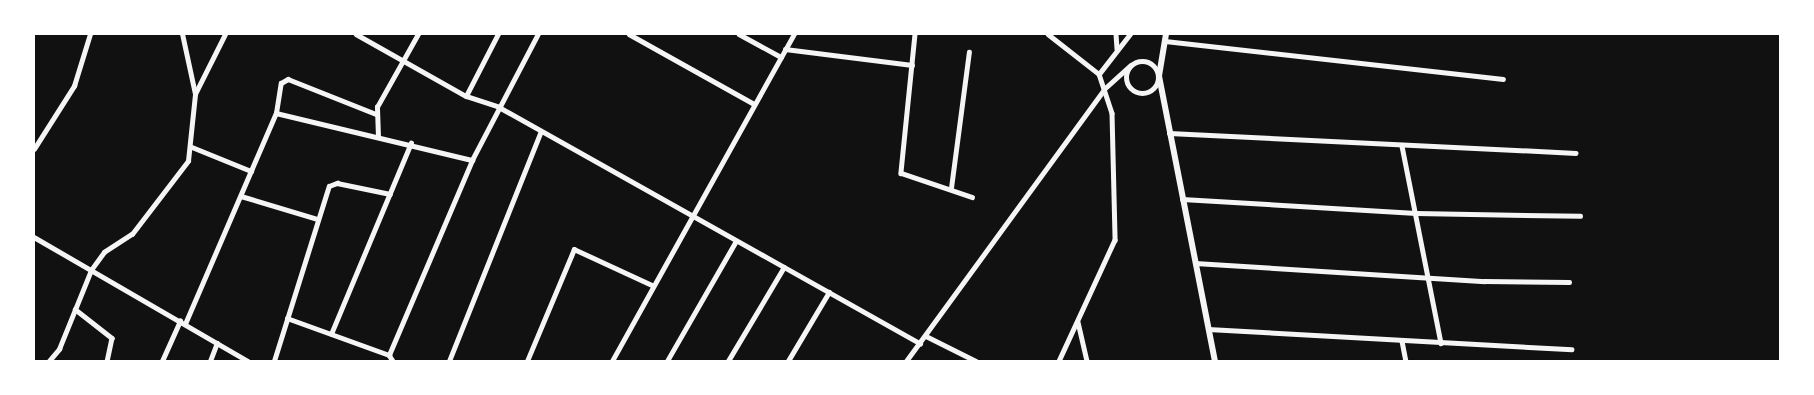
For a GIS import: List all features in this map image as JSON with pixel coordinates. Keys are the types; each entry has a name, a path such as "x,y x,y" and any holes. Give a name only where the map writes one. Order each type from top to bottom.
{"main road":[{"path":"1166,34 1159,76 1215,361"}],"street":[{"path":"34,149 74,86 90,34"},
{"path":"49,361 59,350 91,270 104,252 132,234 176,180 192,147 195,94 182,34"},
{"path":"195,94 225,34"},
{"path":"356,34 401,62 466,96 499,108 540,133 920,343"},
{"path":"378,137 376,114 401,62 418,34"},
{"path":"466,96 498,34"},
{"path":"389,355 472,160 538,34"},
{"path":"629,34 754,104"},
{"path":"739,34 781,56"},
{"path":"612,361 652,285 794,34"},
{"path":"916,34 901,174 951,188 972,197"},
{"path":"1048,34 1099,74 1112,113 1116,232 1078,322 1059,361"},
{"path":"1116,34 1117,49"},
{"path":"1099,74 1130,34"},
{"path":"1165,42 1503,79"},
{"path":"786,49 912,65"},
{"path":"951,188 969,52"},
{"path":"906,361 1104,89 1131,65 1146,61 1159,76 1150,91 1134,91 1126,77 1131,65"},
{"path":"162,361 183,323 241,196 276,112 281,83 288,79 376,114"},
{"path":"276,112 378,137 411,143 472,160"},
{"path":"450,361 540,133"},
{"path":"1169,133 1402,146 1576,153"},
{"path":"331,334 411,143"},
{"path":"1402,146 1441,343"},
{"path":"192,147 251,171"},
{"path":"274,361 317,219 332,184 390,194"},
{"path":"241,196 317,219"},
{"path":"1182,199 1416,213 1580,216"},
{"path":"34,237 248,361"},
{"path":"667,361 736,241"},
{"path":"527,361 574,249 652,285"},
{"path":"1195,262 1428,277 1569,282"},
{"path":"728,361 784,268"},
{"path":"788,361 829,292"},
{"path":"75,309 112,338 107,361"},
{"path":"287,318 389,355 394,361"},
{"path":"1078,322 1087,361"},
{"path":"1208,329 1571,349"},
{"path":"926,336 976,361"},
{"path":"1402,341 1406,361"},
{"path":"210,361 216,343"}]}
